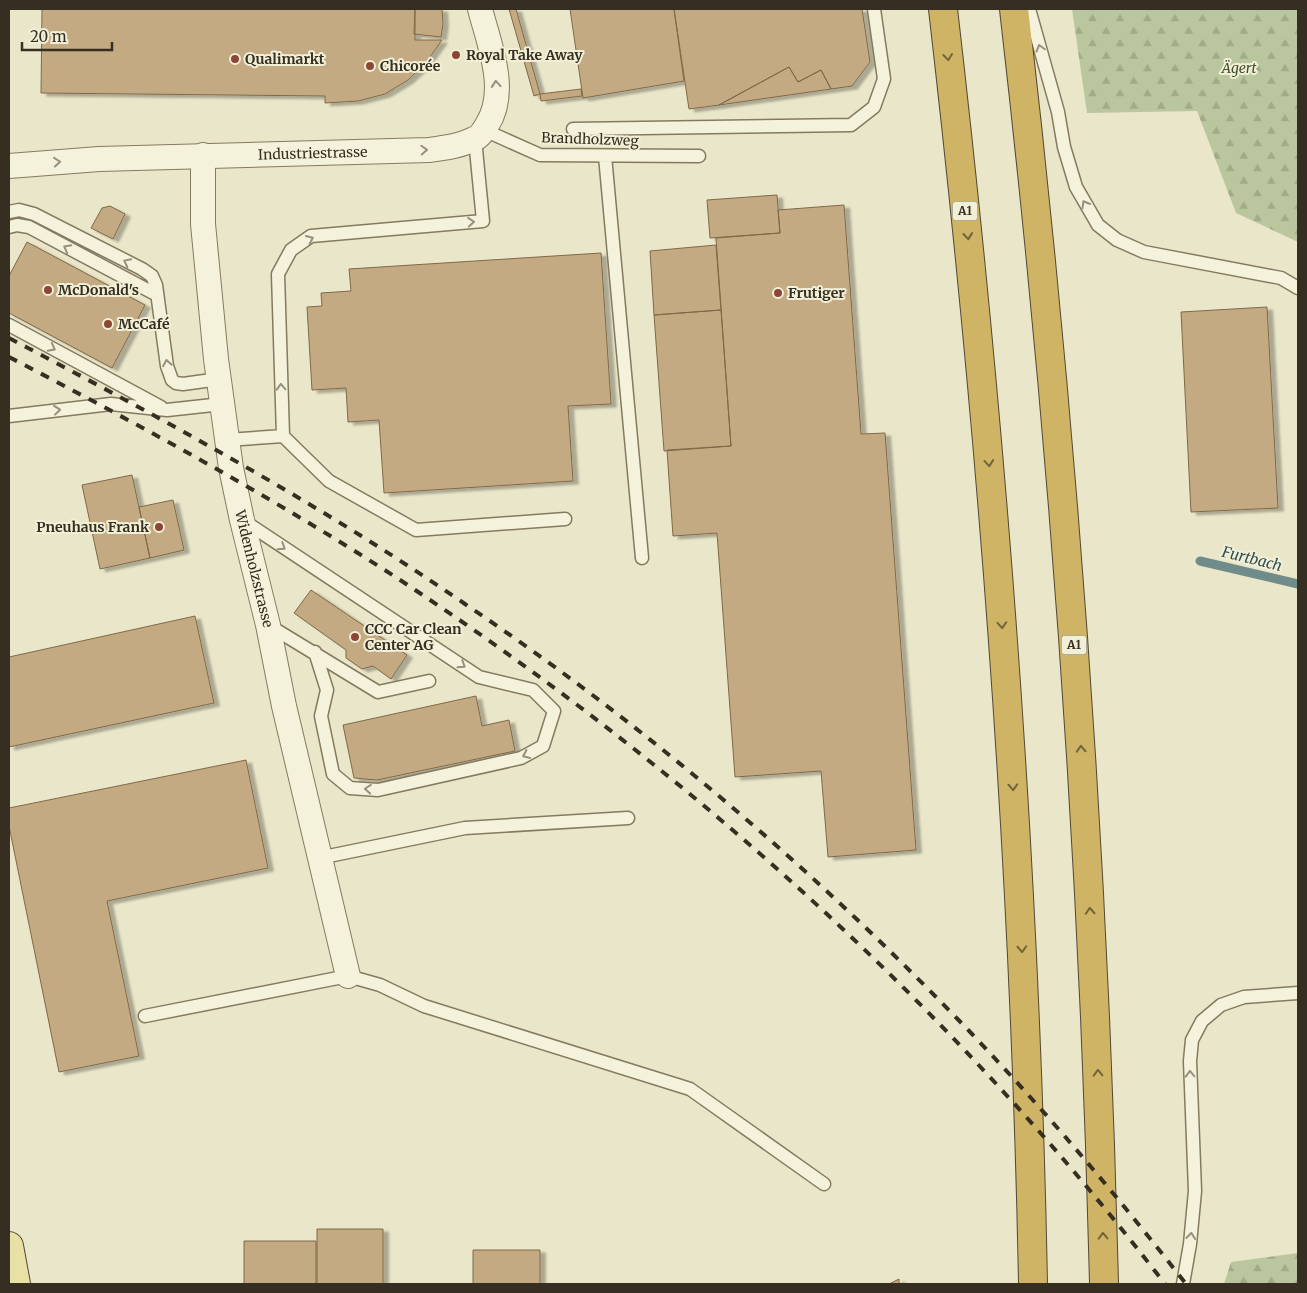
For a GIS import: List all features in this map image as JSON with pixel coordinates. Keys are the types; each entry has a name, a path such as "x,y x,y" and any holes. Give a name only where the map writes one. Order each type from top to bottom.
{"highway":[{"name":"A1","path":"943,9 968,234 984,405 1008,704 1026,1037 1033,1284"},
{"name":"A1","path":"1014,9 1053,380 1078,699 1096,1034 1104,1284"}],"main road":[{"path":"9,1246 16,1284"}],"street":[{"path":"480,9 494,63 498,91 495,109 480,135"},
{"name":"Industriestrasse","path":"9,166 100,158 429,150 454,146 480,135"},
{"name":"Widenholzstrasse","path":"203,155 203,224 227,440 242,520 268,625 284,706 348,976"}],"lane":[{"path":"573,129 850,125 874,107 884,79 874,9"},
{"path":"1029,9 1058,112 1064,147 1076,187 1098,225 1117,240 1144,252 1280,278 1298,288"},
{"name":"Brandholzweg","path":"480,135 540,155 699,156"},
{"path":"480,135 483,221 311,236 291,250 278,274 283,436 328,481 416,530 565,519"},
{"path":"605,156 642,558"},
{"path":"9,212 19,210 34,214 142,269 152,276 157,295 167,366 172,380 183,384 219,378"},
{"path":"9,227 17,225 29,227 157,295"},
{"path":"9,325 167,410"},
{"path":"9,416 111,404 167,410 222,404"},
{"path":"227,440 283,436"},
{"path":"242,520 479,677 534,690 554,711 543,746 521,758 378,790 350,788 333,774 321,716 327,690 314,652"},
{"path":"268,625 378,692 429,681"},
{"path":"319,858 465,828 628,818"},
{"path":"145,1016 348,976 380,985 424,1006 690,1089 824,1184"},
{"path":"1183,1284 1190,1244 1195,1192 1190,1061 1192,1040 1202,1021 1221,1005 1244,997 1298,993"}],"green space":[{"name":"Ägert","path":"1072,9 1298,9 1298,242 1236,213 1197,111 1087,113"},
{"path":"1298,1253 1298,1284 1224,1284 1231,1262"}],"building":[{"name":"Qualimarkt","path":"42,9 415,9 415,40 442,40 425,64 408,80 385,94 358,101 325,103 325,96 41,93"},
{"path":"415,9 442,9 443,24 441,37 414,34"},
{"path":"509,9 516,9 540,94 534,96"},
{"path":"570,9 674,9 684,81 583,98"},
{"path":"674,9 862,9 870,62 852,86 831,89 821,70 798,82 789,67 719,105 689,109"},
{"path":"789,67 798,82 821,70 831,89 719,105"},
{"path":"581,89 582,96 541,101 540,94"},
{"path":"777,195 780,233 710,238 707,200"},
{"path":"844,205 861,434 885,433 916,850 828,857 821,771 735,777 717,533 673,536 667,450 731,446 716,238 780,233 778,210"},
{"path":"110,206 125,214 113,239 91,228 102,208"},
{"path":"27,242 145,305 112,368 9,313 9,276"},
{"path":"716,245 721,310 654,315 650,251"},
{"path":"601,253 611,404 568,406 573,481 384,493 379,420 348,422 346,388 312,390 307,307 322,306 321,293 351,291 349,269"},
{"path":"1267,307 1278,508 1191,512 1181,312"},
{"path":"721,310 731,446 664,451 654,315"},
{"path":"132,475 150,558 100,569 82,485"},
{"path":"173,500 184,550 150,558 139,507"},
{"name":"CCC Car Clean Center AG","path":"311,590 407,655 391,679 373,666 362,669 346,658 346,650 294,613"},
{"path":"195,616 214,703 9,747 9,657"},
{"path":"476,696 482,726 509,720 515,751 377,780 354,778 343,725"},
{"path":"246,760 268,868 107,901 139,1056 59,1072 9,826 9,808"},
{"path":"317,1229 383,1229 383,1284 317,1284"},
{"path":"244,1241 316,1241 316,1284 244,1284"},
{"path":"473,1250 540,1250 540,1284 473,1284"},
{"path":"899,1279 899,1284 889,1284"}],"waterway":[{"name":"Furtbach","path":"1200,561 1298,584"}],"railway":[{"path":"9,338 184,432 355,532 465,604 533,652 666,752 793,860 914,975 972,1034 1082,1157 1186,1284"},
{"path":"9,357 204,462 347,546 502,650 608,729 710,811 809,898 904,988 995,1083 1082,1182 1165,1284"}],"place":[{"name":"Royal Take Away","path":"456,55"},
{"name":"Qualimarkt","path":"235,59"},
{"name":"Chicorée","path":"370,66"},
{"name":"McDonald's","path":"48,290"},
{"name":"Frutiger","path":"778,293"},
{"name":"McCafé","path":"108,324"},
{"name":"Pneuhaus Frank","path":"159,527"},
{"name":"CCC Car Clean Center AG","path":"355,637"}]}
